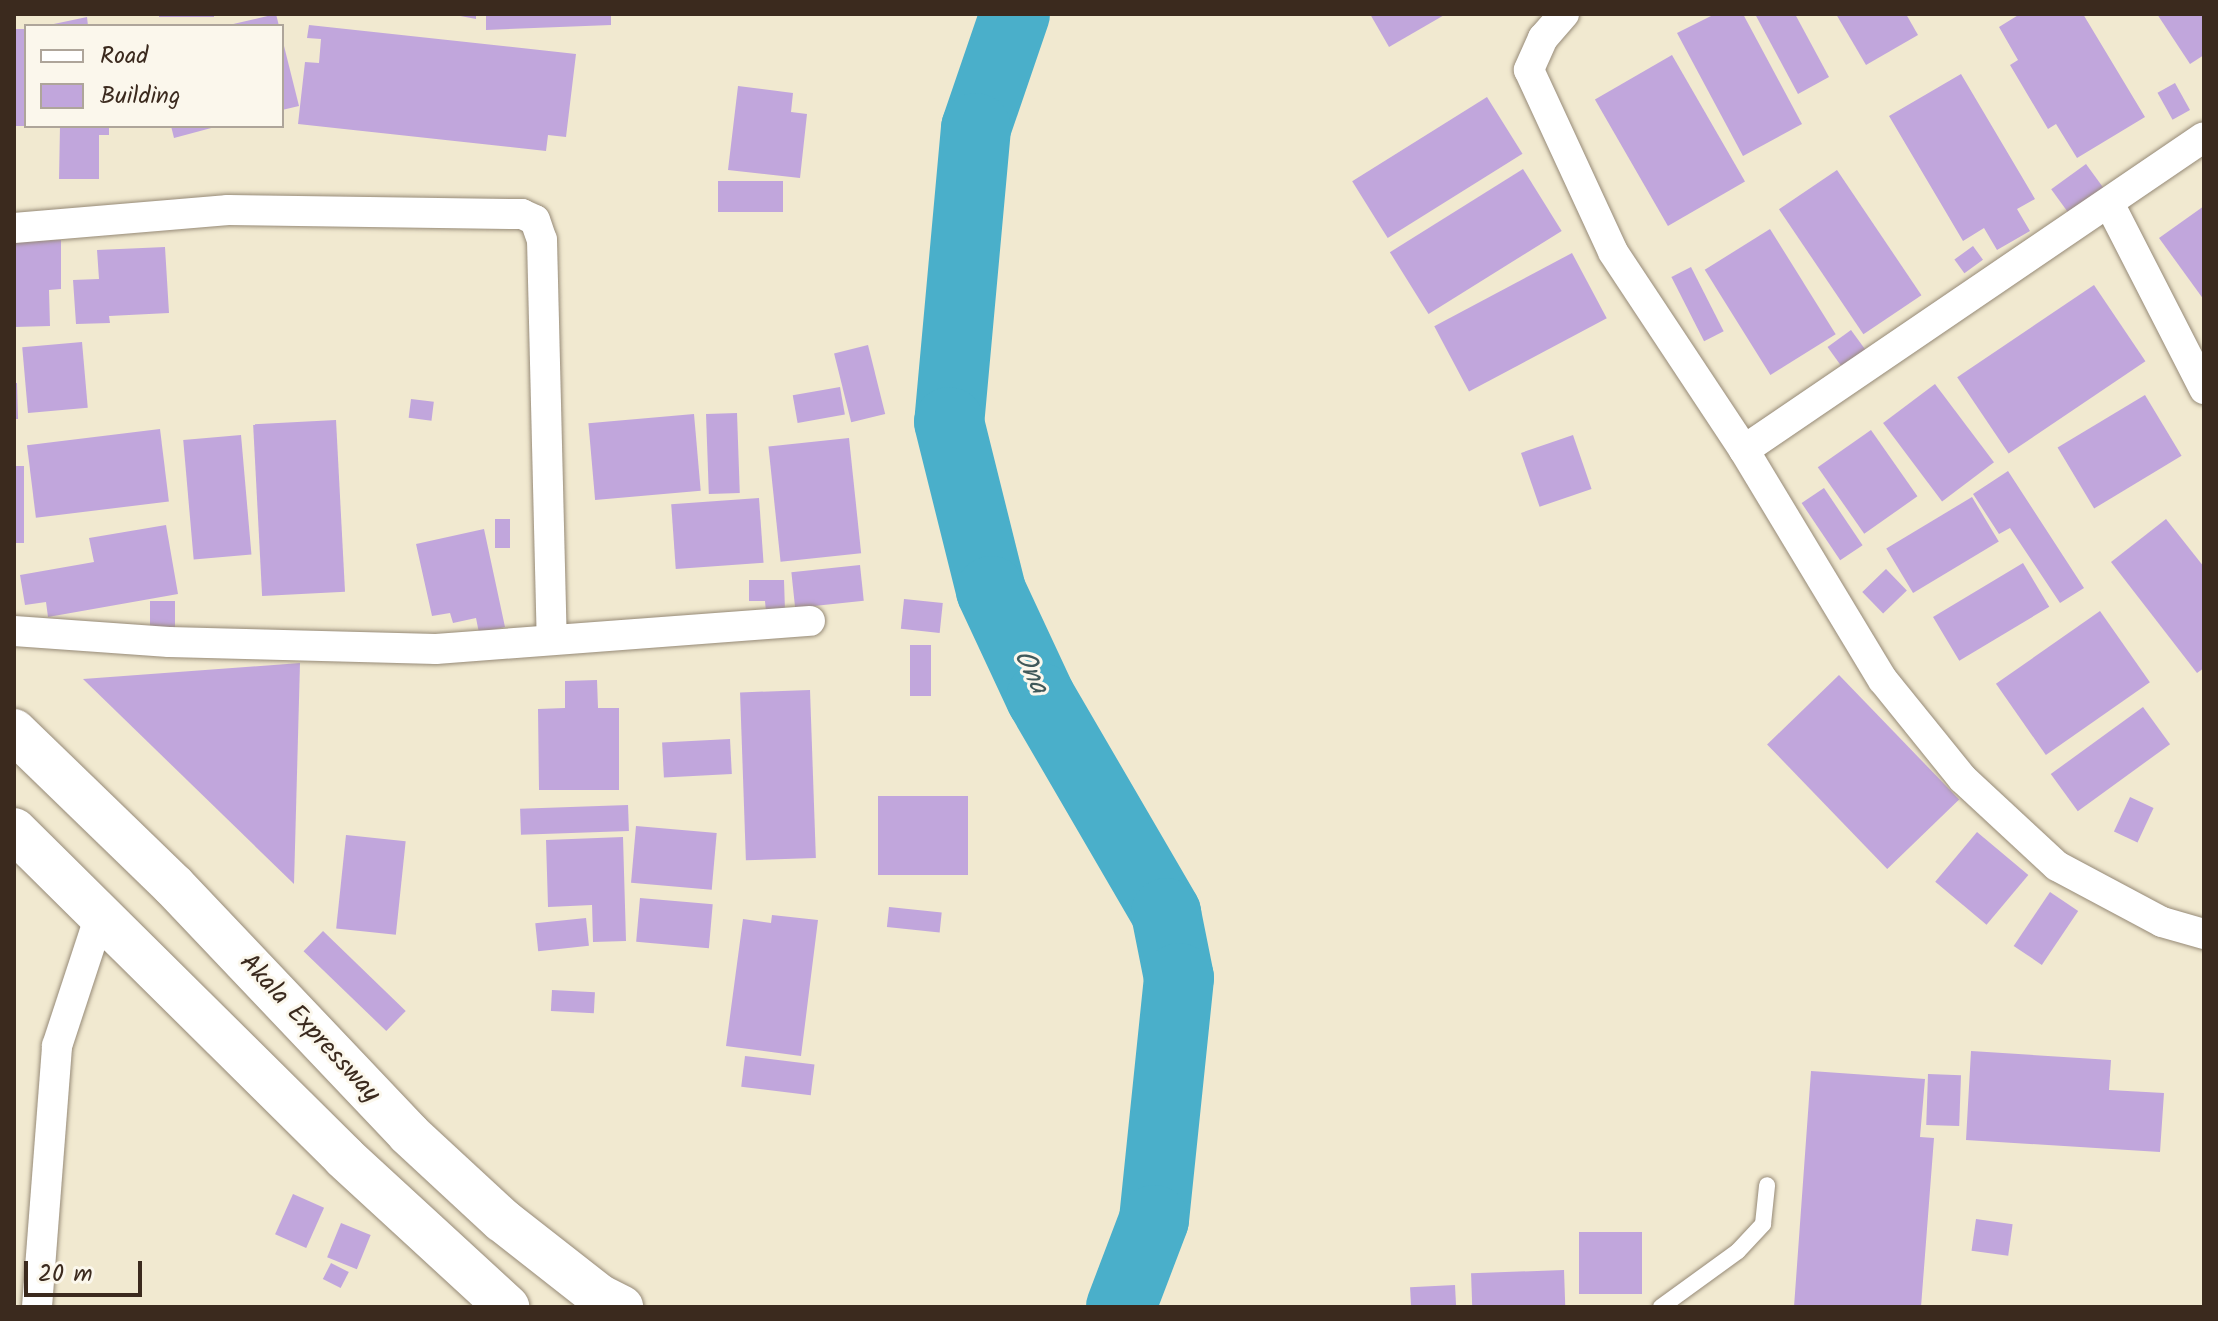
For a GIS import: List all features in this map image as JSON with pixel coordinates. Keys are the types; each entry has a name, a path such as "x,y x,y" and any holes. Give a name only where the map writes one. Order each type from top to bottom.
{"main road":[{"name":"Akala Expressway","path":"14,731 173,885 409,1134 502,1220 599,1296 621,1307"},
{"path":"14,830 99,918 159,970 344,1157 507,1307"}],"street":[{"path":"1564,14 1543,38 1529,70 1613,252 1744,450 1883,680 1963,779 2057,866 2162,922 2204,934"},
{"path":"1744,450 2110,205 2204,137"},
{"path":"2110,205 2204,389"},
{"path":"14,228 228,210 522,214 535,220 542,240 552,640"},
{"path":"14,631 169,642 436,649 810,621"},
{"path":"37,1307 57,1046 99,918"}],"lane":[{"path":"1661,1307 1738,1251 1763,1224 1767,1185"}],"building":[{"path":"159,14 214,14 214,17 159,17"},
{"path":"276,14 278,24 233,24"},
{"path":"450,14 476,14 476,19"},
{"path":"486,14 611,14 611,25 486,30"},
{"path":"1370,14 1446,14 1389,47"},
{"path":"1715,14 1743,14 1802,124 1743,156 1677,33"},
{"path":"1755,14 1795,14 1829,77 1798,94"},
{"path":"1836,14 1906,14 1918,35 1866,65"},
{"path":"2020,14 2083,14 2145,117 2077,158 2056,124 2048,129 2010,65 2018,60 1999,27"},
{"path":"2157,14 2204,14 2204,55 2190,64"},
{"path":"87,17 88,24 54,24"},
{"path":"309,25 576,54 566,137 548,135 546,151 298,124 305,62 319,63 321,39 307,38"},
{"path":"14,29 24,29 24,126 14,126"},
{"path":"284,46 299,106 284,110"},
{"path":"1672,55 1745,181 1668,226 1595,100"},
{"path":"1961,74 2035,199 2017,209 2030,231 1997,250 1984,228 1963,241 1889,116"},
{"path":"2175,83 2190,110 2173,120 2158,93"},
{"path":"738,86 793,93 791,112 807,114 800,178 728,170"},
{"path":"1487,97 1523,154 1388,238 1352,181"},
{"path":"60,128 109,128 109,135 99,135 99,179 59,179"},
{"path":"172,128 211,128 174,138"},
{"path":"2086,164 2104,189 2069,214 2051,189"},
{"path":"1523,169 1562,231 1429,314 1390,252"},
{"path":"1837,170 1921,295 1863,334 1779,209"},
{"path":"718,181 783,181 783,212 718,212"},
{"path":"2204,206 2204,300 2159,238"},
{"path":"1770,229 1836,334 1770,375 1705,270"},
{"path":"61,240 61,289 49,290 50,326 14,327 14,241"},
{"path":"1973,246 1983,260 1964,273 1954,260"},
{"path":"165,247 169,313 109,316 110,323 76,324 73,280 99,279 97,250"},
{"path":"1572,253 1607,318 1469,392 1434,326"},
{"path":"1691,267 1724,331 1704,341 1671,277"},
{"path":"2094,285 2145,361 2009,454 1957,377"},
{"path":"1851,330 1867,352 1843,369 1828,347"},
{"path":"82,342 88,408 28,413 22,347"},
{"path":"868,345 885,414 851,422 834,353"},
{"path":"14,383 17,383 18,419 14,419"},
{"path":"1935,384 1994,462 1942,501 1883,423"},
{"path":"840,387 845,415 798,423 793,395"},
{"path":"2145,395 2182,456 2094,508 2058,448"},
{"path":"411,399 434,402 432,421 409,418"},
{"path":"737,413 740,493 709,494 706,414"},
{"path":"694,414 701,491 595,500 588,423"},
{"path":"336,420 345,592 262,596 253,424"},
{"path":"160,429 169,501 36,518 27,445"},
{"path":"1871,430 1917,496 1864,534 1818,467"},
{"path":"241,435 251,555 194,560 183,440"},
{"path":"1573,435 1592,489 1540,507 1521,453"},
{"path":"849,438 861,553 781,562 768,446"},
{"path":"14,466 24,466 24,543 14,543"},
{"path":"2008,471 2084,588 2060,603 2010,528 1999,534 1973,494"},
{"path":"1824,488 1863,545 1840,560 1802,503"},
{"path":"1972,497 1999,542 1913,593 1886,549"},
{"path":"759,498 764,563 676,569 671,504"},
{"path":"495,519 510,519 510,548 495,548"},
{"path":"2166,519 2204,567 2204,668 2197,673 2111,562"},
{"path":"166,525 178,594 48,617 46,602 25,605 20,575 94,562 89,538"},
{"path":"484,529 505,627 479,633 476,618 453,623 450,613 432,616 416,544"},
{"path":"2023,563 2049,607 1959,661 1933,617"},
{"path":"860,565 864,601 795,608 791,572"},
{"path":"1886,569 1907,591 1883,614 1862,592"},
{"path":"749,580 784,580 785,611 766,612 765,601 749,601"},
{"path":"904,599 943,603 940,633 901,629"},
{"path":"150,601 175,601 175,629 150,629"},
{"path":"2100,611 2150,682 2046,755 1996,684"},
{"path":"910,645 931,645 931,696 910,696"},
{"path":"300,663 294,884 83,679"},
{"path":"1839,675 1959,799 1887,869 1767,744"},
{"path":"597,680 598,708 619,708 619,790 539,790 538,709 565,708 565,681"},
{"path":"810,690 816,858 746,860 740,692"},
{"path":"2143,707 2170,744 2078,811 2051,774"},
{"path":"730,739 732,774 664,778 662,743"},
{"path":"878,796 968,796 968,875 878,875"},
{"path":"2130,797 2154,808 2138,842 2114,831"},
{"path":"628,805 629,831 521,835 520,809"},
{"path":"636,826 717,833 712,890 631,883"},
{"path":"1977,832 2028,875 1987,925 1935,882"},
{"path":"346,835 406,841 396,935 336,928"},
{"path":"623,837 626,941 593,942 592,905 548,907 546,840"},
{"path":"2050,892 2078,911 2042,965 2014,946"},
{"path":"640,898 713,904 709,948 636,942"},
{"path":"889,907 942,913 940,932 887,927"},
{"path":"772,915 818,920 801,1056 726,1046 743,919 771,923"},
{"path":"586,918 589,946 538,951 535,923"},
{"path":"323,931 406,1011 386,1031 304,951"},
{"path":"552,990 595,992 594,1013 551,1011"},
{"path":"1971,1051 2111,1060 2109,1090 2164,1093 2160,1152 1966,1140"},
{"path":"745,1056 814,1065 811,1095 741,1087"},
{"path":"1811,1071 1925,1079 1920,1137 1934,1138 1921,1307 1794,1307"},
{"path":"1928,1074 1961,1075 1959,1126 1926,1125"},
{"path":"293,1194 324,1208 306,1248 275,1234"},
{"path":"1976,1219 2013,1224 2008,1256 1972,1251"},
{"path":"341,1223 371,1235 357,1269 327,1257"},
{"path":"1579,1232 1642,1232 1642,1294 1579,1294"},
{"path":"331,1263 349,1272 341,1288 323,1279"},
{"path":"1564,1270 1565,1307 1472,1307 1471,1273"},
{"path":"1455,1285 1456,1307 1411,1307 1410,1287"}],"waterway":[{"name":"Ona","path":"1015,14 976,128 949,422 991,591 1041,698 1166,913 1179,978 1154,1220 1121,1307"}]}
